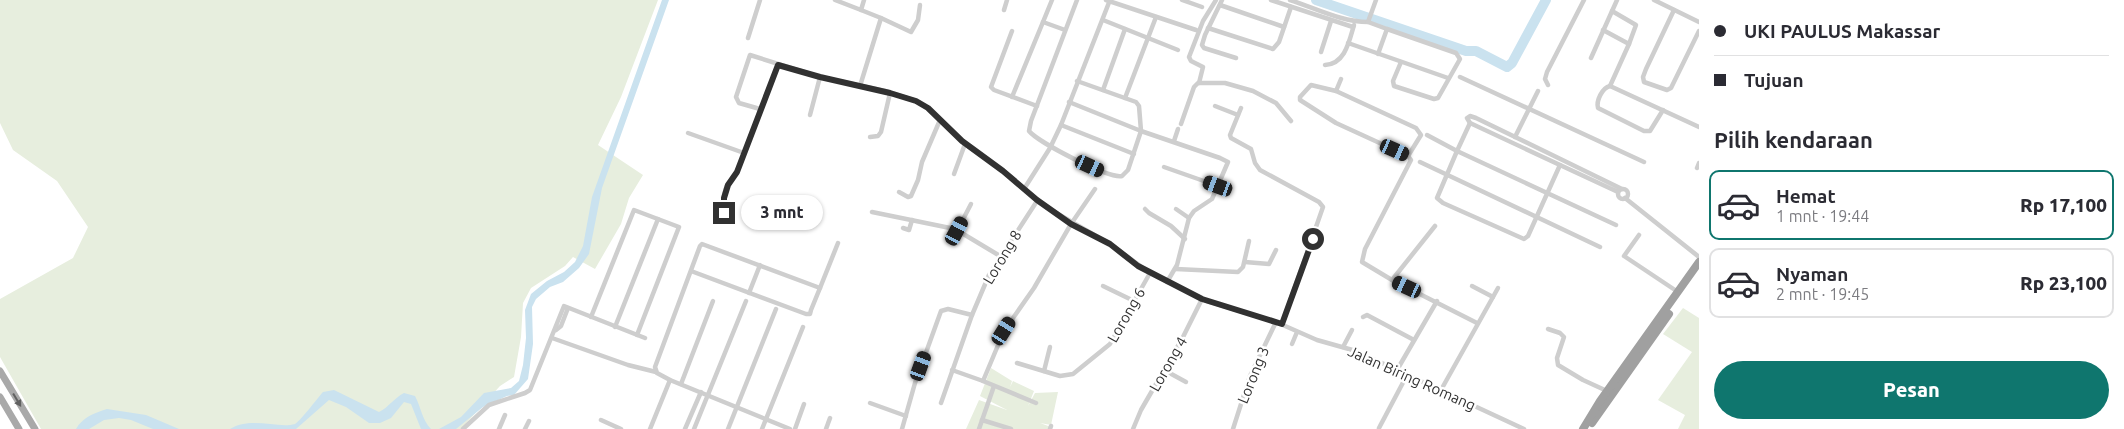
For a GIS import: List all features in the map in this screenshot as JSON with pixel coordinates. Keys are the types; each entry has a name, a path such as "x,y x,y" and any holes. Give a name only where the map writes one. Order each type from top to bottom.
{"highway":[{"path":"1583,429 1607,391 1699,262"},
{"path":"1589,429 1676,304 1680,290"}],"main road":[{"path":"0,371 35,429"},
{"path":"0,397 19,429"}],"street":[{"path":"748,38 760,0"},
{"path":"835,0 912,32 918,20 920,5"},
{"path":"861,10 864,0"},
{"path":"1004,10 1006,0"},
{"path":"1012,97 1052,0"},
{"path":"1077,0 1029,131 1050,148 1116,177 1121,177 1126,174 1141,131 1139,106 1124,98 1077,81"},
{"path":"1024,189 1050,148 1103,20 1109,0 1196,30"},
{"path":"1182,0 1202,7"},
{"path":"1200,83 1203,67 1191,61 1189,56 1203,21 1216,0"},
{"path":"1271,0 1353,27"},
{"path":"1290,0 1355,20 1369,20 1387,29 1459,55 1458,64 1448,78 1438,98 1430,99 1394,86 1393,81 1401,62"},
{"path":"1369,20 1376,0"},
{"path":"1548,85 1545,79 1547,72 1584,0"},
{"path":"1591,58 1617,0"},
{"path":"1654,0 1699,22"},
{"path":"1236,58 1204,48 1202,41 1221,3 1284,27"},
{"path":"1208,28 1273,49 1277,46 1291,7"},
{"path":"1674,10 1643,77 1644,82 1666,90 1670,89 1699,31"},
{"path":"1610,86 1636,25 1612,11"},
{"path":"1124,98 1156,17"},
{"path":"860,86 881,18"},
{"path":"1103,20 1178,50"},
{"path":"1325,65 1332,65 1339,60 1348,43 1355,20"},
{"path":"1321,52 1331,21"},
{"path":"1043,22 1065,30"},
{"path":"1103,90 1125,29"},
{"path":"1378,54 1387,29"},
{"path":"1603,30 1629,44"},
{"path":"1012,31 991,85 994,90 1037,106"},
{"path":"1348,43 1448,78"},
{"name":"Jalan Biring Romang","path":"760,110 740,103 736,97 750,55 820,77 890,93 924,105 965,144 1037,200 1071,224 1110,244 1150,273 1202,299 1279,323 1297,332 1344,347 1524,429"},
{"path":"733,222 725,215 724,198 728,185 737,172 778,65"},
{"path":"810,115 820,77"},
{"path":"1460,77 1644,162"},
{"path":"1336,91 1341,79"},
{"path":"1174,141 1196,83 1225,83 1253,91 1276,103 1291,121"},
{"path":"1408,156 1336,122 1309,107 1300,99 1311,85 1324,86 1416,128 1421,135 1408,156 1410,160 1361,260 1392,280 1437,301 1477,323"},
{"path":"1663,110 1653,128 1650,131 1644,131 1598,108 1597,104 1606,86 1610,86 1699,126"},
{"path":"1512,142 1538,91"},
{"path":"870,137 878,136 880,132 890,93"},
{"path":"1069,102 1141,131 1227,160 1229,165 1211,200 1194,211 1189,218 1176,269 1167,282"},
{"path":"1215,106 1238,115 1241,108"},
{"name":"Lorong 3","path":"1233,429 1250,376 1279,323 1320,220 1323,205 1259,169 1250,148 1231,137 1238,115"},
{"path":"1620,190 1515,136 1472,116 1467,118 1470,123 1560,165 1620,190 1627,192 1625,198"},
{"path":"899,192 908,197 911,196 922,162 940,120"},
{"path":"1470,123 1437,198 1443,203 1524,239 1528,236 1560,165"},
{"path":"1060,125 1134,154"},
{"path":"688,133 744,153"},
{"path":"1427,135 1457,151 1616,225"},
{"path":"954,174 965,144"},
{"path":"1544,157 1547,152"},
{"path":"1420,162 1600,247"},
{"path":"1164,167 1218,186"},
{"path":"983,381 1004,331 1038,282 1071,224 1095,189"},
{"path":"1620,190 1620,198 1625,198 1699,257"},
{"name":"Lorong 8","path":"941,403 972,315 989,275 1037,200"},
{"path":"957,231 971,204"},
{"path":"1145,209 1171,226 1185,239"},
{"path":"1176,209 1189,218"},
{"path":"591,317 634,210 680,227 637,335"},
{"path":"872,212 957,231 1000,256"},
{"path":"615,326 658,219"},
{"path":"903,228 909,230 912,220"},
{"path":"1392,280 1435,226"},
{"path":"1639,235 1624,256 1680,290"},
{"path":"1176,269 1237,272 1242,270 1249,241"},
{"path":"691,271 810,314 838,243"},
{"path":"656,372 655,365 702,244 820,288"},
{"path":"1245,262 1268,265 1272,262 1276,250"},
{"path":"749,293 760,265"},
{"name":"Lorong 6","path":"1016,363 1066,376 1087,363 1110,344 1150,273"},
{"path":"1104,286 1134,301"},
{"path":"1472,286 1493,296"},
{"path":"1441,390 1498,288"},
{"name":"Lorong 4","path":"1133,429 1141,410 1202,299"},
{"path":"681,384 713,301"},
{"path":"694,429 746,301"},
{"path":"1398,370 1437,301"},
{"path":"463,429 489,404 530,390 566,307 645,338"},
{"path":"728,429 776,309"},
{"path":"902,429 941,311 948,309 972,315"},
{"path":"1363,317 1367,316 1414,340"},
{"path":"762,429 804,327"},
{"path":"1548,329 1564,336 1557,358 1558,365 1573,375 1607,391"},
{"path":"1344,347 1352,330"},
{"path":"1292,344 1297,332"},
{"path":"552,338 628,365 656,372 670,380 790,429"},
{"path":"1044,371 1050,347"},
{"path":"952,370 1036,403"},
{"path":"1164,370 1186,382"},
{"path":"1379,428 1407,375"},
{"path":"650,429 670,380"},
{"path":"979,429 994,386"},
{"path":"686,429 701,392"},
{"path":"870,403 907,412"},
{"path":"795,429 804,404"},
{"path":"499,429 506,415"},
{"path":"826,429 830,418"},
{"path":"601,420 621,429"},
{"path":"982,420 1011,429"},
{"path":"525,429 529,421"}],"green space":[{"path":"0,0 658,0 621,97 598,145 643,175 629,198 621,224 595,269 573,257 565,266 531,288 523,303 521,337 514,377 500,386 461,429 41,429 0,357 0,299 73,258 88,227 57,181 13,150 0,123"},
{"path":"1683,308 1699,318 1699,429 1678,429 1685,415 1658,400 1692,352 1663,334"},
{"path":"991,368 1012,381 1010,387 1013,381 1034,391 1028,406 1035,393 1058,392 1051,425 1040,423 1051,427 1050,429 966,429 979,400 1007,410 980,396"}],"water":[{"path":"662,0 669,0 602,188 589,254 579,268 563,282 550,287 536,299 532,307 533,344 528,379 514,395 507,396 483,407 456,429 439,429 461,417 484,393 511,388 519,381 526,338 525,310 531,294 547,281 564,272 575,262 583,246 592,197"},
{"path":"334,390 379,412 404,393 415,396 431,429 421,429 411,404 404,402 391,418 380,423 369,423 346,407 329,400 296,429 230,429 247,423 295,424 323,392"},
{"path":"107,409 146,415 179,429 153,429 131,420 119,418 104,420 89,429 76,429 89,416"}],"waterway":[{"path":"1316,0 1466,51 1476,51 1507,67 1512,63 1546,0"}],"route":[{"path":"724,213 724,198 729,182 737,172 778,65 820,77 905,96 924,105 968,146 1003,171 1054,213 1110,244 1150,273 1211,302 1282,324 1313,239"}]}
